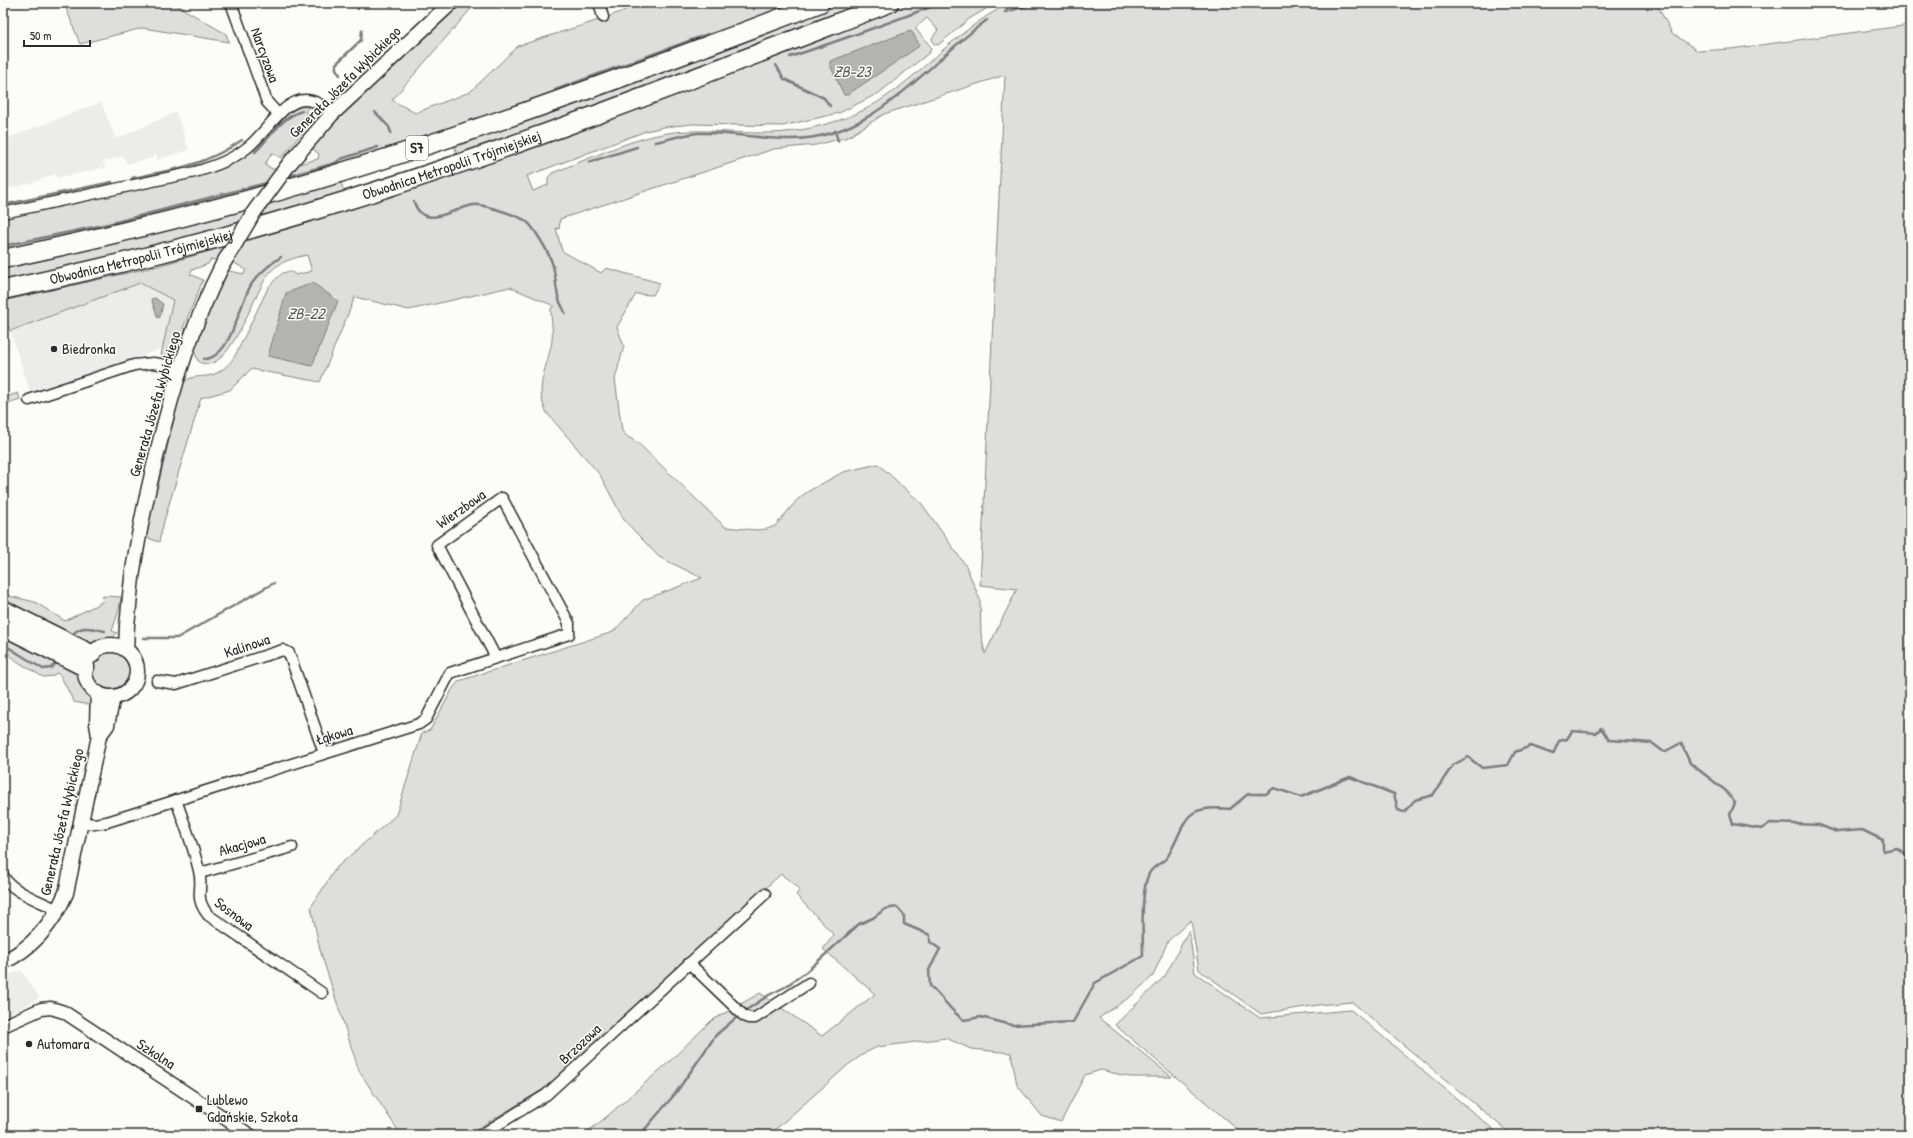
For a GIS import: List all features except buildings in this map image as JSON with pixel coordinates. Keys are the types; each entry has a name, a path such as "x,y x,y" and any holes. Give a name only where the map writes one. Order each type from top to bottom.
{"highway":[{"name":"Obwodnica Metropolii Trójmiejskiej","path":"3,259 177,219 331,175 560,100 820,3"},
{"name":"Obwodnica Metropolii Trójmiejskiej","path":"3,290 169,252 347,201 567,126 889,3"},
{"path":"3,610 88,661"},
{"path":"3,626 88,661"}],"main road":[{"name":"Generała Józefa Wybickiego","path":"120,648 128,632 127,619 138,540 166,418 180,367 212,284 254,212 289,164 332,114 451,3"},
{"path":"102,647 120,648 134,660 136,674 131,687 126,692 113,697 98,693 89,685 86,679 88,661 102,647"},
{"name":"Generała Józefa Wybickiego","path":"3,962 32,943 48,927 58,910 68,886 99,736 97,724 98,693"},
{"name":"Generała Józefa Wybickiego","path":"99,736 107,725 113,697"}],"street":[{"name":"Narcyzowa","path":"230,3 267,102 278,114"},
{"path":"599,3 604,17"},
{"path":"3,214 188,174 220,165 247,147 278,114 299,100 312,100 324,106 332,114"},
{"path":"29,400 134,365 153,363 180,367"},
{"name":"Wierzbowa","path":"496,658 437,545 502,498 569,623 569,634"},
{"name":"Łąkowa","path":"81,822 94,824 107,822 419,724 426,719 450,673 569,634"},
{"name":"Kalinowa","path":"157,681 176,684 283,650 289,653 324,753"},
{"name":"Sosnowa","path":"176,800 200,873 201,907 208,915 322,993"},
{"name":"Akacjowa","path":"200,873 292,847"},
{"path":"3,875 8,882 24,893 58,910"},
{"name":"Brzozowa","path":"481,1135 546,1095 765,894"},
{"path":"689,963 743,1015 748,1018 755,1018 809,983"},
{"name":"Szkolna","path":"3,1026 41,1009 51,1008 64,1012 250,1135"}],"shaded area":[{"path":"64,3 173,3 226,34 229,42 143,28 80,44"},
{"path":"458,3 476,3 392,100 415,113 470,92 518,46 608,17 642,3 798,3 564,90 387,150 287,180 125,222 3,251 3,217 205,173 290,111 301,107 309,107 305,112 313,115 313,120 281,158 272,153 265,164 272,169 294,169 299,164 318,159 319,154 310,147 326,128"},
{"path":"835,3 876,3 458,158 453,142"},
{"path":"912,3 996,3 969,19 938,45 934,44 932,38 938,30 927,18 915,28 931,47 930,52 879,93 839,113 782,126 693,124 664,127 646,131 527,176 533,191 548,185 548,178 552,173 644,138 675,132 696,131 749,133 781,132 812,128 843,119 867,109 888,95 909,80 967,30 988,15 1011,3 1656,3 1672,33 1698,51 1730,49 1910,25 1910,1135 1512,1135 1352,1002 1318,1005 1261,1014 1199,970 1191,920 1168,941 1153,976 1131,996 1099,1018 1172,1077 1130,1077 1101,1070 1085,1075 1061,1122 1042,1116 1017,1085 1011,1053 971,1049 946,1038 877,1047 865,1053 848,1065 769,1135 583,1135 604,1119 670,1061 711,1021 760,993 822,1036 875,994 823,949 834,935 796,895 800,889 781,874 545,1088 467,1135 401,1135 359,1071 320,950 311,907 336,868 396,815 422,733 430,730 453,688 459,681 613,632 643,600 702,578 659,557 624,520 600,475 547,413 543,405 541,388 552,341 551,308 554,306 510,287 409,310 355,297 320,382 251,369 230,390 201,398 159,542 145,537 148,518 159,482 182,385 188,379 212,375 223,369 232,361 268,288 274,281 284,273 292,272 296,275 312,271 307,255 283,262 271,271 231,346 220,358 209,364 198,361 194,350 224,270 244,274 246,270 233,262 235,258 210,260 208,264 192,270 190,274 203,280 173,352 168,356 161,355 173,300 140,283 10,331 8,326 3,326 3,301 154,267 301,225 814,41","holes":["1005,75 980,585 1017,589 985,654 981,634 980,600 966,566 922,504 878,464 843,472 807,492 798,499 775,526 767,529 756,530 725,527 638,443 622,431 615,379 624,346 617,327 636,294 653,295 660,283 606,268 601,273 562,251 556,228 559,229 560,219 774,149 816,145 848,137 884,114"]},
{"path":"101,102 116,139 176,112 189,150 156,160 157,156 155,154 153,158 128,164 123,156 103,162 105,168 102,169 101,166 99,167 100,169 57,178 55,174 30,184 3,189 3,140"},
{"path":"340,178 345,196 3,285 3,264"},
{"path":"140,283 173,300 163,348 41,394 30,392 10,331"},
{"path":"18,393 20,399 3,405 3,398"},
{"path":"3,593 9,596 35,602 65,621 102,602 103,596 121,597 119,610 112,631 117,633 110,641 94,648 3,604"},
{"path":"3,633 81,674 95,706 74,702 60,675 56,673 53,676 43,677 18,662 3,649"},
{"path":"115,652 122,655 128,661 131,672 130,680 122,689 115,692 107,692 100,689 92,680 91,668 94,661 103,653"},
{"path":"1189,930 1195,973 1260,1018 1351,1010 1500,1135 1244,1135 1115,1025 1165,976"},
{"path":"21,970 39,997 35,1001 3,1017 3,977"}],"water":[{"name":"ZB-23","path":"910,31 919,44 918,47 847,95 844,95 830,65 830,61"},
{"name":"ZB-22","path":"313,283 338,301 312,366 268,356 286,293"},
{"path":"155,298 163,304 160,317 158,318 151,299"}],"waterway":[{"path":"357,3 358,9"},
{"path":"752,3 754,9"},
{"path":"790,57 941,3"},
{"path":"1005,12 1038,3"},
{"path":"655,142 682,135 699,133 790,139 820,136 848,127 873,114 897,97 964,38 987,20"},
{"path":"340,75 336,69 336,64 361,40 362,30"},
{"path":"555,90 708,34"},
{"path":"776,65 784,79 824,98 830,106"},
{"path":"255,152 276,128 288,118 302,111"},
{"path":"375,112 389,127 391,133"},
{"path":"835,131 838,141"},
{"path":"132,178 176,169 202,161 242,140"},
{"path":"286,177 335,163 341,159 378,147"},
{"path":"589,162 637,147"},
{"path":"3,205 112,182"},
{"path":"3,246 108,224 270,182"},
{"path":"414,202 419,211 426,216 434,217 444,215 471,205 479,205 516,216 526,221 533,228 551,260 554,269 557,291 565,313"},
{"path":"204,359 214,356 222,349 229,339 248,290 253,282 266,268 281,257"},
{"path":"144,638 177,638 274,583"},
{"path":"73,634 84,628 105,631"},
{"path":"3,644 43,669 51,668 56,663"},
{"path":"745,1011 769,995 785,987 806,972 859,924 873,918 885,909 897,907 904,915 904,924 930,935 930,942 940,949 929,970 930,986 959,1017 964,1020 981,1017 1012,1025 1073,1022 1095,983 1143,956 1143,900 1147,879 1150,872 1168,856 1183,825 1194,813 1202,809 1230,809 1248,794 1266,794 1274,788 1301,797 1350,777 1394,794 1398,810 1404,812 1415,800 1433,795 1453,765 1468,757 1482,768 1508,765 1515,752 1531,746 1553,754 1559,741 1567,739 1572,731 1596,733 1601,728 1609,740 1652,743 1664,752 1681,743 1690,763 1726,791 1735,803 1730,815 1733,824 1761,829 1770,823 1819,825 1837,832 1862,830 1883,840 1883,851 1897,848 1910,858"},
{"path":"640,1135 675,1094 716,1035 737,1017"}],"place":[{"name":"Biedronka","path":"54,349"},
{"name":"Automara","path":"29,1044"},
{"name":"Lublewo Gdańskie, Szkoła","path":"199,1109"}]}
